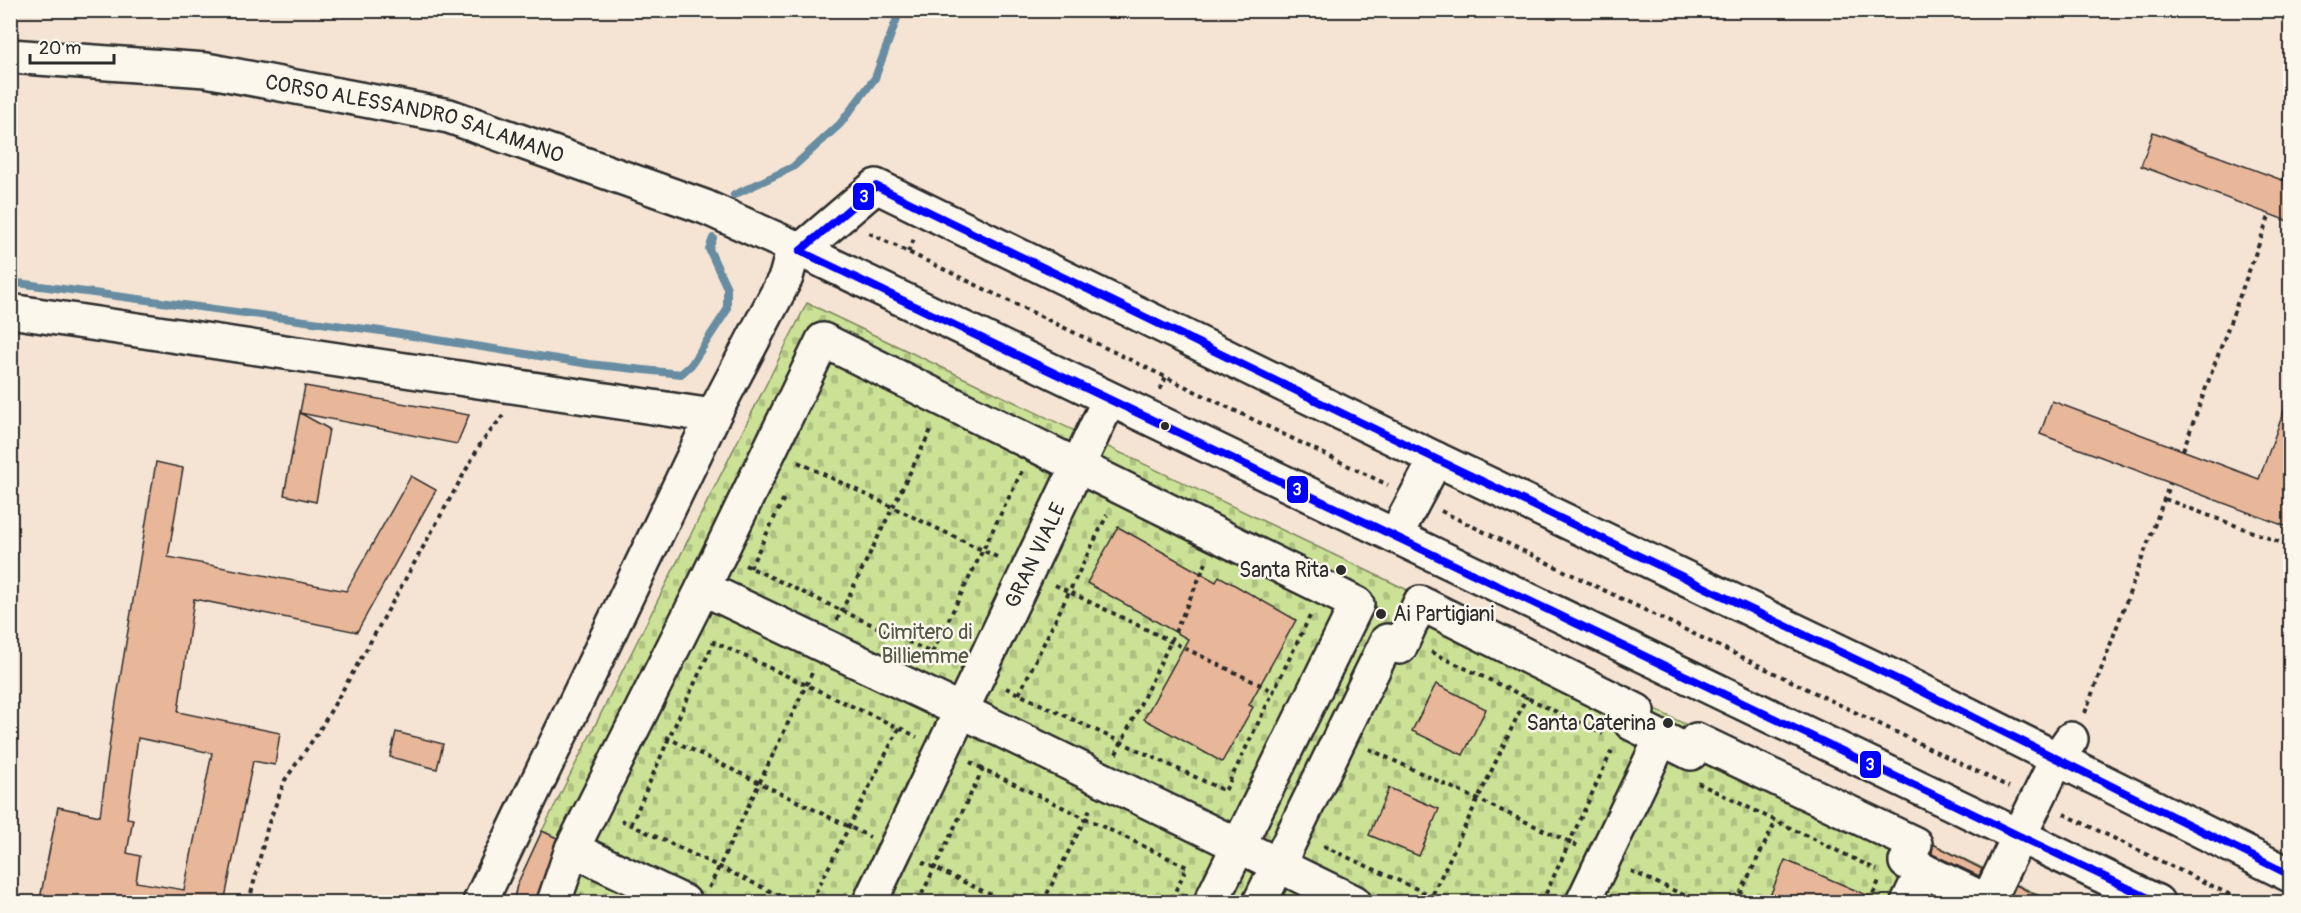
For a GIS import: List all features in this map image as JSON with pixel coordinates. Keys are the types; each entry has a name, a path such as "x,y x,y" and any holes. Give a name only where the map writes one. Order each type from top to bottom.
{"street":[{"name":"CORSO ALESSANDRO SALAMANO","path":"10,56 206,70 449,116 705,207 797,249 2157,903"},
{"path":"480,903 713,416 786,277 797,249 876,186 1436,459 1901,681 2064,749 2290,875"},
{"path":"10,311 713,416"},
{"path":"554,903 572,849 703,588 823,340 1357,604 1211,903"},
{"name":"GRAN VIALE","path":"870,903 1109,400"},
{"path":"1395,536 1436,459"},
{"path":"703,588 962,711 1354,903"},
{"path":"1260,903 1274,864 1387,641 1400,647 1420,603 1637,711 1631,723 1661,739 1690,753 1696,740 1915,844 1906,862 1988,902 2036,801 2064,749"},
{"path":"1583,903 1618,865 1661,739"},
{"path":"572,849 684,903"},
{"path":"1908,903 1923,870"}],"path":[{"path":"2283,181 2290,159"},
{"path":"2183,450 2271,214"},
{"path":"838,218 2245,903"},
{"path":"249,903 268,825 285,780 355,669 481,443 527,388"},
{"path":"795,473 800,463"},
{"path":"785,494 750,568 932,653 1026,463"},
{"path":"2064,749 2080,727 2170,483"},
{"path":"2164,499 2290,546"},
{"path":"1108,513 1019,694 1225,791 1313,611"},
{"path":"1043,903 1104,782 1208,560 1198,556"},
{"path":"793,903 631,825 714,642 899,728 811,903"},
{"path":"1430,651 1606,736"},
{"path":"1430,903 1527,696"},
{"path":"635,723 1006,903"},
{"path":"1542,903 1616,741"},
{"path":"1369,749 1479,798 1699,903"},
{"path":"918,903 982,769 1187,867 1170,903"},
{"path":"1690,779 1883,873 1869,903"},
{"path":"1736,903 1776,821"},
{"path":"1323,846 1444,903"},
{"path":"1618,865 1637,862"},
{"path":"1618,865 1627,882"}],"green space":[{"name":"Cimitero di Billiemme","path":"807,303 2053,902 513,902 517,885 542,831"}],"building":[{"path":"2153,132 2290,183 2290,222 2141,166"},
{"path":"305,386 469,415 457,444 300,413 329,429 316,502 284,495"},
{"path":"2288,400 2290,401 2290,528 2040,434 2052,401 2259,479"},
{"path":"156,462 183,468 168,557 346,591 411,476 436,490 357,632 194,599 178,712 280,733 275,765 253,761 224,903 59,903 40,899 58,807 100,816 111,733","holes":["138,738 212,753 184,890 136,882 140,856 127,853 133,819 127,818"]},
{"path":"1118,527 1216,582 1219,576 1296,620 1249,705 1253,707 1222,762 1144,719 1188,639 1087,583"},
{"path":"1436,684 1486,709 1463,755 1412,731"},
{"path":"396,732 443,744 437,769 390,757"},
{"path":"1389,788 1439,809 1419,856 1369,835"},
{"path":"542,831 557,838 536,903 513,903 517,885"},
{"path":"1933,844 1982,869 1979,876 1932,854"},
{"path":"1785,860 1827,878 1885,903 1767,903"},
{"path":"2016,885 2051,903 2008,903"}],"waterway":[{"path":"734,195 793,167 840,124 875,78 900,10"},
{"path":"10,282 381,331 589,364 681,374 691,365 727,310 727,288 709,249 713,238"}],"transit line":[{"name":"3","path":"2157,902 800,251 876,186 1436,459 1901,681 2290,875"}],"place":[{"name":"Santa Rita","path":"1341,570"},
{"name":"Ai Partigiani","path":"1381,614"},
{"name":"Santa Caterina","path":"1668,723"}]}
